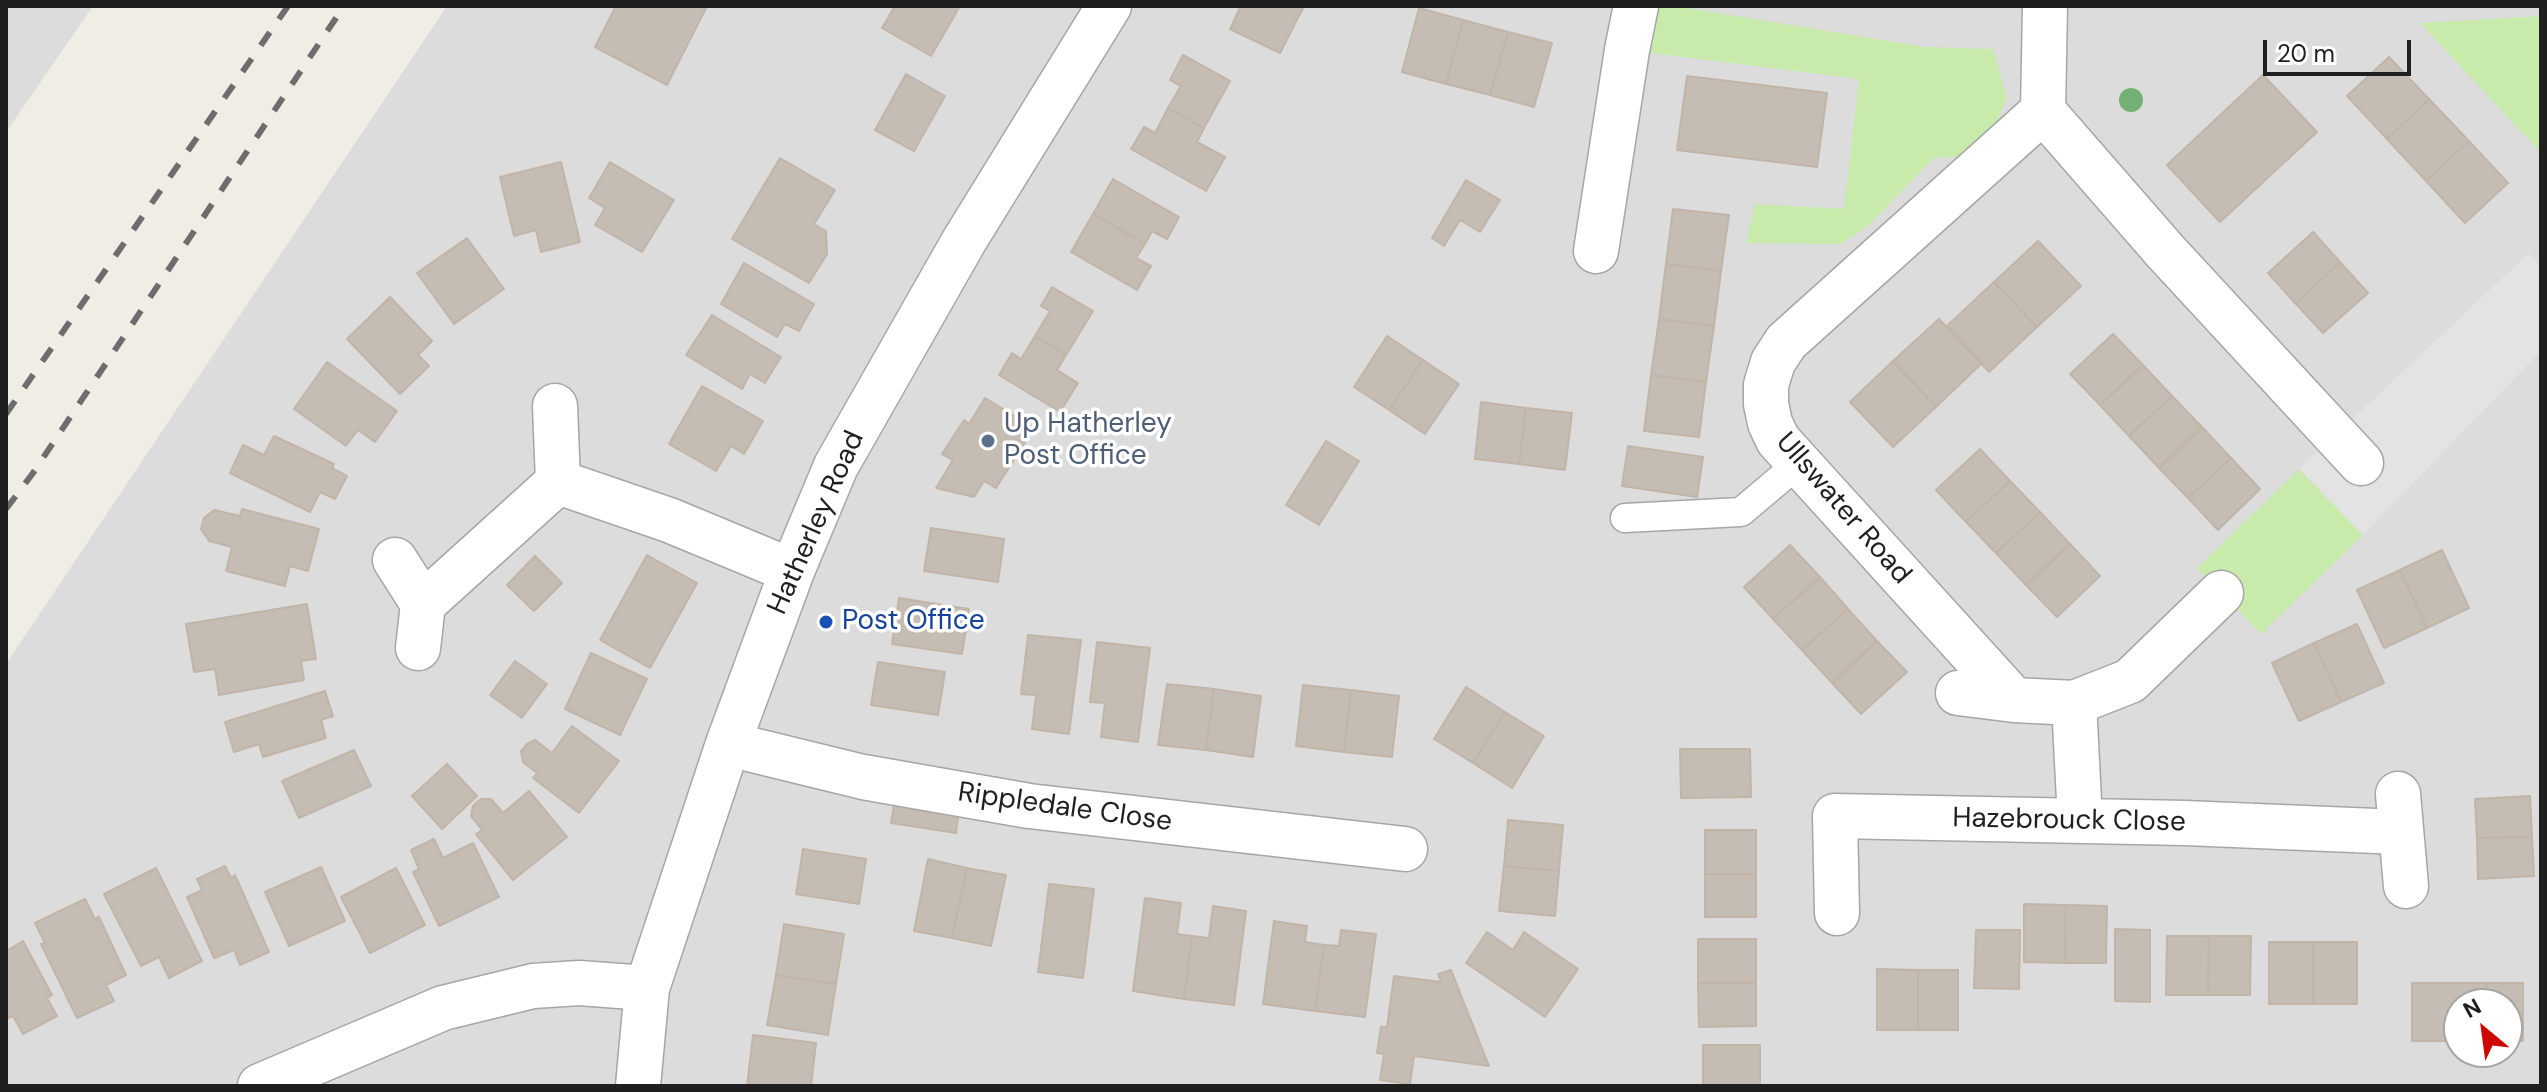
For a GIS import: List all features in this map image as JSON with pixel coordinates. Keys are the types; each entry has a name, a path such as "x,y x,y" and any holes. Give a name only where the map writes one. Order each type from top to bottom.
{"street":[{"name":"Hatherley Road","path":"638,1086 647,988 728,744 792,571 836,466 964,241 1109,6"},
{"path":"1596,251 1636,6"},
{"path":"2045,6 2043,111 2165,251 2361,463"},
{"name":"Ullswater Road","path":"2014,700 1778,440 1770,423 1766,385 1773,362 1786,342 2043,111"},
{"path":"555,406 558,482"},
{"path":"558,482 669,520 792,571"},
{"path":"423,604 558,482"},
{"path":"395,560 423,604 418,648"},
{"path":"1958,693 2074,703 2130,681 2221,593"},
{"path":"2074,703 2080,820"},
{"name":"Rippledale Close","path":"728,744 863,777 1029,806 1405,849"},
{"name":"Hazebrouck Close","path":"1837,913 1835,816 2080,820 2399,813 2406,886"},
{"path":"260,1086 443,1008 533,986 579,983 647,988"}],"lane":[{"path":"1625,518 1741,512 1799,463"}],"shaded area":[{"path":"6,6 93,6 6,132"},
{"path":"447,6 2541,6 2541,1086 6,1086 6,664"},
{"path":"2529,253 2541,267 2541,351 2363,535 2299,469"}],"green space":[{"path":"1636,6 1675,6 1925,47 1993,49 2007,98 1991,135 1968,156 1934,158 1868,226 1840,244 1746,243 1755,204 1844,209 1859,79 1627,50"},
{"path":"2541,16 2541,153 2420,23"},
{"path":"2299,469 2363,535 2261,634 2197,568"}],"building":[{"path":"616,6 707,6 667,85 595,47"},
{"path":"895,6 960,6 931,56 882,28"},
{"path":"1241,6 1304,6 1280,53 1230,29"},
{"path":"1419,8 1463,20 1446,84 1402,72"},
{"path":"1463,20 1508,32 1490,95 1446,84"},
{"path":"1508,32 1552,43 1534,107 1490,95"},
{"path":"1183,55 1230,81 1204,128 1168,108 1181,86 1170,80"},
{"path":"2389,57 2429,99 2387,139 2347,96"},
{"path":"906,74 945,96 914,151 875,130"},
{"path":"2263,75 2317,132 2220,222 2167,165"},
{"path":"1687,76 1827,93 1817,167 1677,150"},
{"path":"2429,99 2469,141 2426,181 2387,139"},
{"path":"1168,108 1204,128 1197,142 1225,157 1206,191 1131,149 1144,127 1155,133"},
{"path":"2469,141 2508,183 2465,223 2426,181"},
{"path":"780,158 835,190 814,224 826,231 827,254 809,283 732,239"},
{"path":"561,162 580,242 541,252 536,230 514,236 500,177"},
{"path":"610,162 674,200 642,252 595,225 605,208 589,198"},
{"path":"1113,179 1179,217 1167,239 1152,231 1145,244 1093,214"},
{"path":"1466,180 1500,200 1480,232 1460,220 1444,246 1432,238"},
{"path":"1673,209 1729,215 1721,271 1666,264"},
{"path":"1093,214 1145,244 1136,258 1151,266 1137,290 1071,252"},
{"path":"2313,232 2340,262 2296,304 2268,273"},
{"path":"467,238 504,289 454,324 417,273"},
{"path":"2038,241 2081,286 2037,327 1994,282"},
{"path":"2340,262 2368,293 2323,333 2296,304"},
{"path":"744,263 814,304 799,331 785,324 777,337 721,304"},
{"path":"1666,264 1721,271 1714,326 1659,319"},
{"path":"1994,282 2037,327 1989,372 1947,326"},
{"path":"1052,287 1093,311 1066,355 1035,336 1050,311 1041,306"},
{"path":"390,297 432,341 418,355 429,366 400,394 347,339"},
{"path":"712,315 781,357 765,383 750,374 742,389 686,355"},
{"path":"1659,319 1714,326 1706,382 1651,375"},
{"path":"1939,319 1982,363 1936,407 1893,361"},
{"path":"2113,334 2143,365 2100,405 2070,374"},
{"path":"1035,336 1066,355 1057,370 1078,383 1060,412 999,375 1012,353 1021,359"},
{"path":"1387,336 1423,360 1389,410 1354,387"},
{"path":"1423,360 1459,384 1425,434 1389,410"},
{"path":"1893,361 1936,407 1893,447 1850,402"},
{"path":"327,362 397,411 375,442 358,430 346,446 294,409"},
{"path":"2143,365 2172,396 2129,436 2100,405"},
{"path":"1651,375 1706,382 1699,437 1644,431"},
{"path":"702,386 763,421 744,454 731,446 716,471 669,444"},
{"path":"2172,396 2202,427 2159,468 2129,436"},
{"name":"Up Hatherley Post Office","path":"985,398 1034,428 996,488 984,481 974,497 936,488 953,460 942,454 964,420 969,424"},
{"path":"1481,402 1526,408 1519,464 1475,459"},
{"path":"1526,408 1572,413 1565,470 1519,464"},
{"path":"2202,427 2231,458 2188,498 2159,468"},
{"path":"274,436 334,464 332,468 347,476 335,499 320,492 310,512 230,473 243,445 264,455"},
{"path":"1326,441 1359,461 1319,525 1286,505"},
{"path":"1628,446 1703,457 1697,497 1622,486"},
{"path":"1980,449 2010,481 1966,522 1936,490"},
{"path":"2231,458 2260,489 2218,530 2188,498"},
{"path":"2010,481 2040,512 1996,553 1966,522"},
{"path":"242,509 319,529 308,571 290,566 285,586 226,571 232,547 209,541 201,529 204,518 214,510 240,516"},
{"path":"2040,512 2070,544 2026,585 1996,553"},
{"path":"931,528 1004,539 998,582 924,571"},
{"path":"2070,544 2100,576 2057,617 2026,585"},
{"path":"1790,545 1820,577 1773,619 1744,587"},
{"path":"2442,550 2469,608 2427,628 2400,570"},
{"path":"647,555 697,583 650,668 600,640"},
{"path":"535,556 562,583 534,611 507,585"},
{"path":"2400,570 2427,628 2384,648 2357,590"},
{"path":"1820,577 1848,609 1802,650 1773,619"},
{"path":"899,598 969,609 962,654 892,644"},
{"path":"307,604 316,659 301,661 304,680 219,695 215,669 194,672 186,624"},
{"path":"1848,609 1877,641 1832,683 1802,650"},
{"path":"2357,624 2384,683 2341,702 2314,643"},
{"path":"1028,635 1081,640 1069,734 1032,729 1036,695 1021,694"},
{"path":"1877,641 1907,672 1861,714 1832,683"},
{"path":"1097,642 1150,648 1138,742 1101,737 1105,703 1090,702"},
{"path":"2314,643 2341,702 2299,721 2272,663"},
{"path":"591,653 647,679 620,735 565,709"},
{"path":"515,661 547,684 522,718 490,695"},
{"path":"878,662 945,672 938,715 871,705"},
{"path":"1167,684 1214,689 1206,750 1158,745"},
{"path":"1303,685 1351,690 1344,752 1296,746"},
{"path":"1466,687 1505,712 1473,763 1434,739"},
{"path":"1214,689 1261,696 1253,757 1206,750"},
{"path":"1351,690 1399,696 1392,757 1344,752"},
{"path":"325,691 333,716 321,720 326,738 263,757 259,744 234,752 225,722"},
{"path":"1505,712 1544,736 1512,788 1473,763"},
{"path":"572,726 619,761 579,813 533,778 537,773 523,762 521,751 535,740 552,753"},
{"path":"1680,749 1750,749 1751,797 1681,798"},
{"path":"354,750 371,786 299,818 282,781"},
{"path":"447,764 477,796 442,829 412,796"},
{"path":"897,786 961,796 956,833 891,823"},
{"path":"529,791 567,837 513,880 476,834 482,830 471,816 473,806 481,799 491,799 503,813"},
{"path":"2530,796 2532,837 2477,838 2475,799"},
{"path":"1508,820 1563,825 1559,871 1504,866"},
{"path":"1705,830 1756,830 1756,874 1705,874"},
{"path":"2532,837 2534,876 2478,879 2477,838"},
{"path":"434,839 443,858 473,843 499,897 439,926 413,872 419,869 411,850"},
{"path":"803,849 866,859 859,904 796,894"},
{"path":"928,859 967,868 952,938 914,931"},
{"path":"225,866 231,878 235,875 269,952 240,965 234,950 214,958 187,897 202,890 197,879"},
{"path":"1504,866 1559,871 1555,916 1499,911"},
{"path":"321,867 345,921 289,946 265,892"},
{"path":"156,868 202,961 169,978 159,957 141,966 104,894"},
{"path":"396,868 425,925 370,953 341,897"},
{"path":"967,868 1006,875 991,946 952,938"},
{"path":"1705,874 1756,874 1756,917 1705,917"},
{"path":"1049,884 1094,889 1083,978 1038,972"},
{"path":"1145,898 1181,903 1177,934 1192,936 1184,999 1133,991"},
{"path":"85,899 95,919 99,917 126,975 106,985 114,1001 77,1018 41,944 45,943 35,923"},
{"path":"2024,904 2066,905 2065,963 2024,962"},
{"path":"2066,905 2107,906 2106,963 2065,963"},
{"path":"1213,906 1246,911 1234,1005 1184,999 1192,936 1209,938"},
{"path":"1274,921 1307,926 1305,942 1324,945 1315,1011 1263,1004"},
{"path":"784,924 844,934 836,984 776,975"},
{"path":"2115,929 2150,930 2150,1002 2115,1001"},
{"path":"1341,930 1376,934 1365,1017 1315,1011 1324,945 1339,946"},
{"path":"1976,930 2020,930 2019,989 1974,988"},
{"path":"1487,932 1513,950 1524,932 1578,969 1545,1017 1466,963"},
{"path":"2167,936 2209,936 2208,995 2166,995"},
{"path":"2209,936 2251,936 2250,995 2208,995"},
{"path":"1698,939 1756,939 1756,983 1698,983"},
{"path":"23,941 52,995 47,998 57,1016 23,1034 13,1016 6,1019 6,951"},
{"path":"2269,942 2313,942 2313,1004 2269,1004"},
{"path":"2313,942 2357,942 2357,1004 2313,1004"},
{"path":"1877,969 1918,970 1918,1030 1877,1030"},
{"path":"1451,970 1489,1066 1414,1056 1410,1084 1380,1080 1384,1054 1377,1053 1381,1027 1387,1027 1394,976 1441,982 1438,974"},
{"path":"1918,970 1958,970 1958,1030 1918,1030"},
{"path":"776,975 836,984 828,1035 767,1025"},
{"path":"1698,983 1756,983 1756,1026 1699,1027"},
{"path":"2412,983 2486,983 2486,988 2443,988 2443,1041 2412,1041"},
{"path":"2486,983 2523,983 2523,988 2486,988"},
{"path":"753,1035 816,1043 811,1086 747,1086"},
{"path":"1703,1045 1760,1045 1760,1086 1703,1086"}],"railway":[{"path":"6,414 288,6"},
{"path":"6,509 344,6"}],"place":[{"name":"Up Hatherley Post Office","path":"988,441"},
{"name":"Post Office","path":"826,622"}]}
